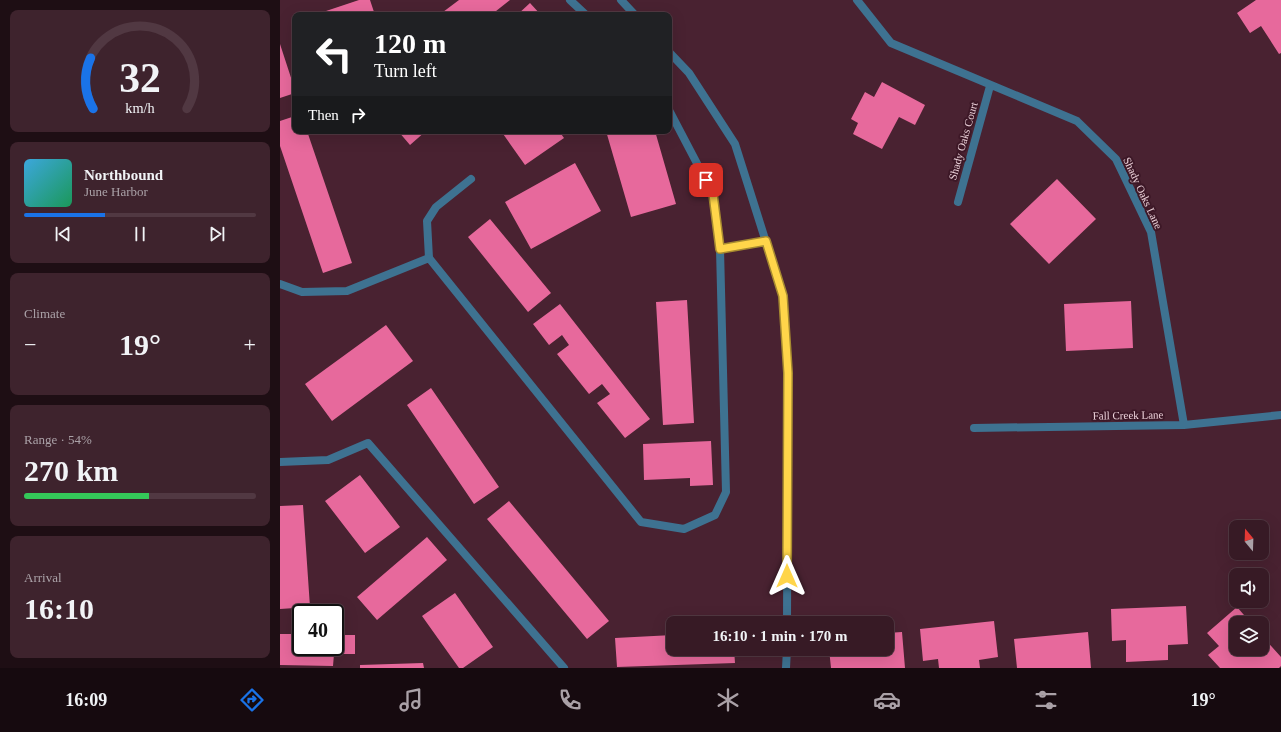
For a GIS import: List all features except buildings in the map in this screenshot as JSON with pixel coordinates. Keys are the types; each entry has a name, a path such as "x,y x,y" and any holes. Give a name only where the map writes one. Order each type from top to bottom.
{"street":[{"path":"570,0 583,12"},
{"path":"621,0 632,12"},
{"name":"Shady Oaks Lane","path":"857,0 891,43 990,86 1077,121 1116,159 1151,232 1184,424"},
{"path":"672,55 689,73 735,144 783,296 788,373 787,616"},
{"name":"Shady Oaks Court","path":"958,202 990,86"},
{"path":"471,179 436,207 427,221 429,258 641,522 684,529 715,515 726,492 720,249 713,194 672,116"},
{"path":"720,249 766,241"},
{"path":"280,284 302,292 348,291 429,258"},
{"name":"Fall Creek Lane","path":"974,428 1184,424 1281,415"},
{"path":"280,462 328,460 368,443 564,668"},
{"path":"786,668 787,656"}],"route":[{"path":"706,180 713,194 720,249 766,241 783,296 788,373 787,576"}]}
